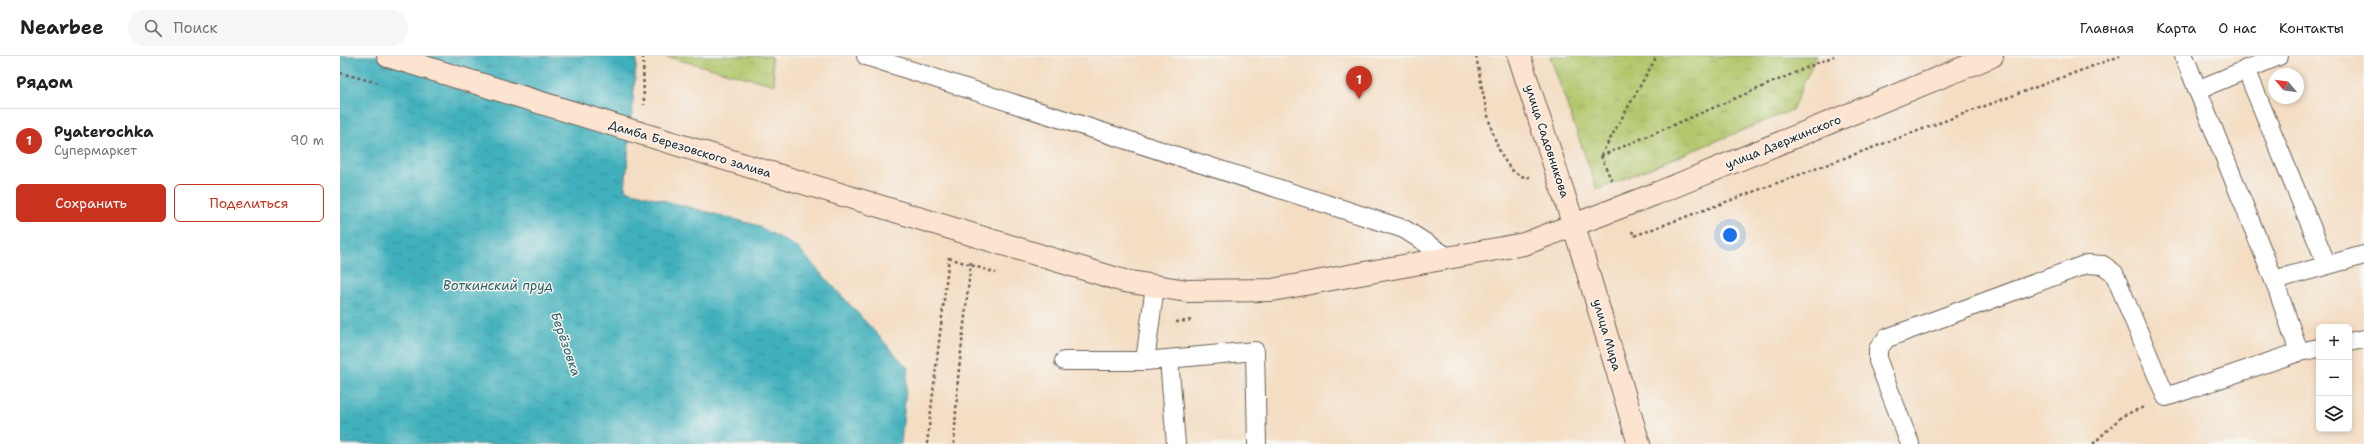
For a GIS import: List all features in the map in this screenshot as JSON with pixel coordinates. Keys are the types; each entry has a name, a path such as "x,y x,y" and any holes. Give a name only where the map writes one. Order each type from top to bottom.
{"main road":[{"name":"Дамба Березовского залива","path":"388,56 992,242 1124,281 1155,286"},
{"name":"улица Садовникова","path":"1519,56 1574,226"},
{"name":"улица Дзержинского","path":"1155,286 1187,291 1272,290 1451,259 1524,244 1574,226 1992,56"},
{"name":"улица Мира","path":"1574,226 1639,444"}],"lane":[{"path":"866,56 1404,229 1451,259"},
{"path":"2184,56 2274,280 2299,352"},
{"path":"2197,90 2279,56"},
{"path":"2246,70 2327,266"},
{"path":"2274,280 2364,255"},
{"path":"1910,444 1878,361 1878,349 1888,338 2087,264 2103,265 2114,274 2166,397 2299,352 2316,349"},
{"path":"1145,361 1155,286"},
{"path":"2352,341 2364,339"},
{"path":"1064,361 1145,361 1255,350 1257,444"},
{"path":"1169,359 1176,444"}],"path":[{"path":"643,56 644,110"},
{"path":"1476,56 1496,146 1504,162 1515,174 1525,177 1534,176"},
{"path":"1656,56 1601,156 1834,56"},
{"path":"1634,236 2120,56"},
{"path":"927,444 949,252"},
{"path":"954,444 958,378 972,258"},
{"path":"2093,444 2122,416 2166,397"}],"green space":[{"path":"664,56 771,56 775,85"},
{"path":"1550,56 1816,56 1792,110 1597,190"}],"water":[{"name":"Воткинский пруд","path":"340,56 637,56 625,190 756,225 797,247 908,368 901,444 340,444"}],"place":[{"name":"Pyaterochka","path":"1359,99"}],"water label":[{"name":"Берёзовка","path":"566,344"}]}
